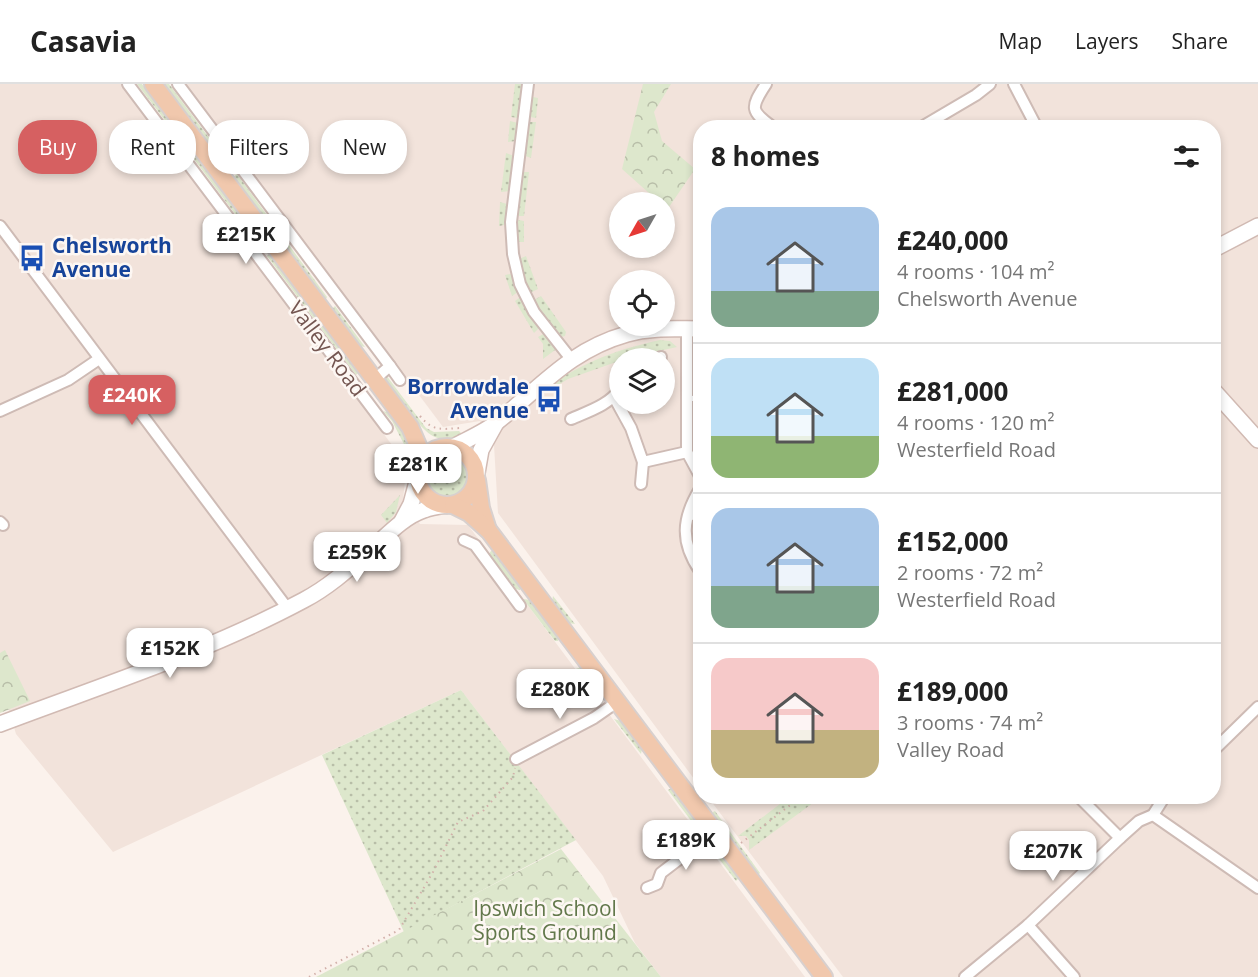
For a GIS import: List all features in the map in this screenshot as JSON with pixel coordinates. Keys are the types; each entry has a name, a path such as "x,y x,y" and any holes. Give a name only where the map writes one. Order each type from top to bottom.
{"main road":[{"name":"Valley Road","path":"153,84 180,120"},
{"name":"Valley Road","path":"196,141 390,399 414,420 428,441 448,446"},
{"path":"1221,245 1258,226"},
{"path":"402,522 411,504 423,459 430,452 496,423 571,359 604,342 627,334 660,329 693,329"},
{"path":"1221,403 1258,440"},
{"name":"Valley Road","path":"414,420 419,473"},
{"path":"0,724 232,636 320,591 402,522 425,509 450,505 469,496 477,476 481,450 496,423"},
{"path":"448,446 469,456 477,476 481,508 492,535"},
{"path":"419,473 420,486 431,500 468,513 492,535 693,801"},
{"path":"695,804 824,977"}],"street":[{"name":"Valley Road","path":"128,84 155,120"},
{"name":"Valley Road","path":"178,84 208,123"},
{"path":"528,84 511,222 513,254 520,284 534,312 571,359"},
{"path":"763,120 755,110 755,100 766,84"},
{"path":"934,120 990,84"},
{"path":"1014,84 1033,120"},
{"name":"Valley Road","path":"196,174 387,428"},
{"path":"223,177 227,174"},
{"name":"Valley Road","path":"247,174 400,380"},
{"path":"0,226 288,609"},
{"path":"258,257 274,245"},
{"name":"Valley Road","path":"322,308 338,297"},
{"path":"693,339 687,398 687,452 693,463"},
{"path":"0,411 68,380 99,359"},
{"name":"Valley Road","path":"375,379 390,366"},
{"path":"571,419 609,398"},
{"name":"Valley Road","path":"374,412 390,399"},
{"path":"625,414 643,462 640,484"},
{"path":"643,462 687,452"},
{"path":"693,503 687,515 686,527 688,547 693,557"},
{"path":"479,551 492,535"},
{"path":"464,540 471,542 479,551 518,603 532,588"},
{"path":"518,762 617,702"},
{"path":"1221,743 1258,707"},
{"path":"1086,804 1120,838"},
{"path":"965,977 1028,925 1139,821 1153,814 1160,804"},
{"path":"1153,814 1258,888"},
{"path":"663,895 652,886 661,873 716,831"},
{"path":"1028,925 1074,977"}],"lane":[{"path":"687,398 693,398"},
{"path":"687,515 693,517"}],"path":[{"path":"414,420 435,429 461,428"},
{"path":"309,977 399,930 433,872 458,822 483,811 515,774 518,762"},
{"path":"741,843 792,804"}],"shaded area":[{"path":"0,84 121,84 148,120 109,120 109,174 189,174 407,465 403,499 420,524 468,525 805,977 661,977 635,943 603,876 461,690 113,852 16,734 0,679"},
{"path":"186,84 1258,84 1258,977 843,977 713,804 1221,804 1221,120 693,120 693,778 498,513 494,445 480,421 443,427 253,174 309,174 309,120 213,120"}],"green space":[{"path":"137,84 142,84 169,120 165,120"},
{"path":"163,84 169,84 196,120 190,120"},
{"path":"515,84 523,84 518,118 511,117"},
{"path":"643,84 671,84 654,112 662,141 693,167 693,172 675,198 675,192 648,192 622,169"},
{"path":"533,97 538,98 536,118 528,114"},
{"path":"196,120 208,136 208,144 196,128"},
{"path":"510,121 518,123 516,141 508,142"},
{"path":"528,122 536,122 531,158 523,155"},
{"path":"506,153 514,156 510,191 501,192"},
{"path":"196,156 264,246 262,250 196,162"},
{"path":"523,172 529,172 524,216 519,216 516,213"},
{"path":"237,174 327,297 325,301 233,177"},
{"path":"500,202 507,204 506,223 499,226"},
{"path":"524,221 524,242 517,242 515,222"},
{"path":"270,254 359,372 356,375 267,256"},
{"path":"526,256 538,289 530,293 519,259"},
{"path":"505,275 513,275 518,292 512,296"},
{"path":"541,296 566,332 565,336 561,337 534,300"},
{"path":"523,298 538,324 538,329 534,333 515,301"},
{"path":"335,306 365,347 360,346 332,309"},
{"path":"545,333 555,350 543,359 543,344 538,337"},
{"path":"660,340 670,341 677,347 673,348 630,348"},
{"path":"609,355 609,365 568,379 540,396 539,393 568,374"},
{"path":"386,375 426,428 434,432 459,431 463,435 445,439 426,431 383,377"},
{"path":"383,411 390,413 404,433 411,449 409,454 392,421"},
{"path":"448,456 463,462 469,477 463,492 448,498 433,492 427,477 433,462"},
{"path":"400,495 396,512 387,523 381,515"},
{"path":"494,551 521,587 520,590 516,589 489,554"},
{"path":"553,596 575,624 568,623 552,602"},
{"path":"523,599 530,600 559,637 558,641 555,641"},
{"path":"5,650 30,701 0,713 0,653"},
{"path":"581,667 602,694 602,703 576,669"},
{"path":"461,690 576,840 404,932 322,755"},
{"path":"614,719 621,721 642,749 641,754"},
{"path":"672,788 703,830 701,834 668,790"},
{"path":"780,804 811,804 749,850 749,840 746,836 738,836"},
{"path":"715,811 759,874 755,873 713,816"},
{"path":"712,842 739,878 736,881 707,843"},
{"name":"Ipswich School Sports Ground","path":"561,849 661,977 316,977"}],"place":[{"name":"Chelsworth Avenue","path":"32,258"},
{"name":"Borrowdale Avenue","path":"549,399"}]}
